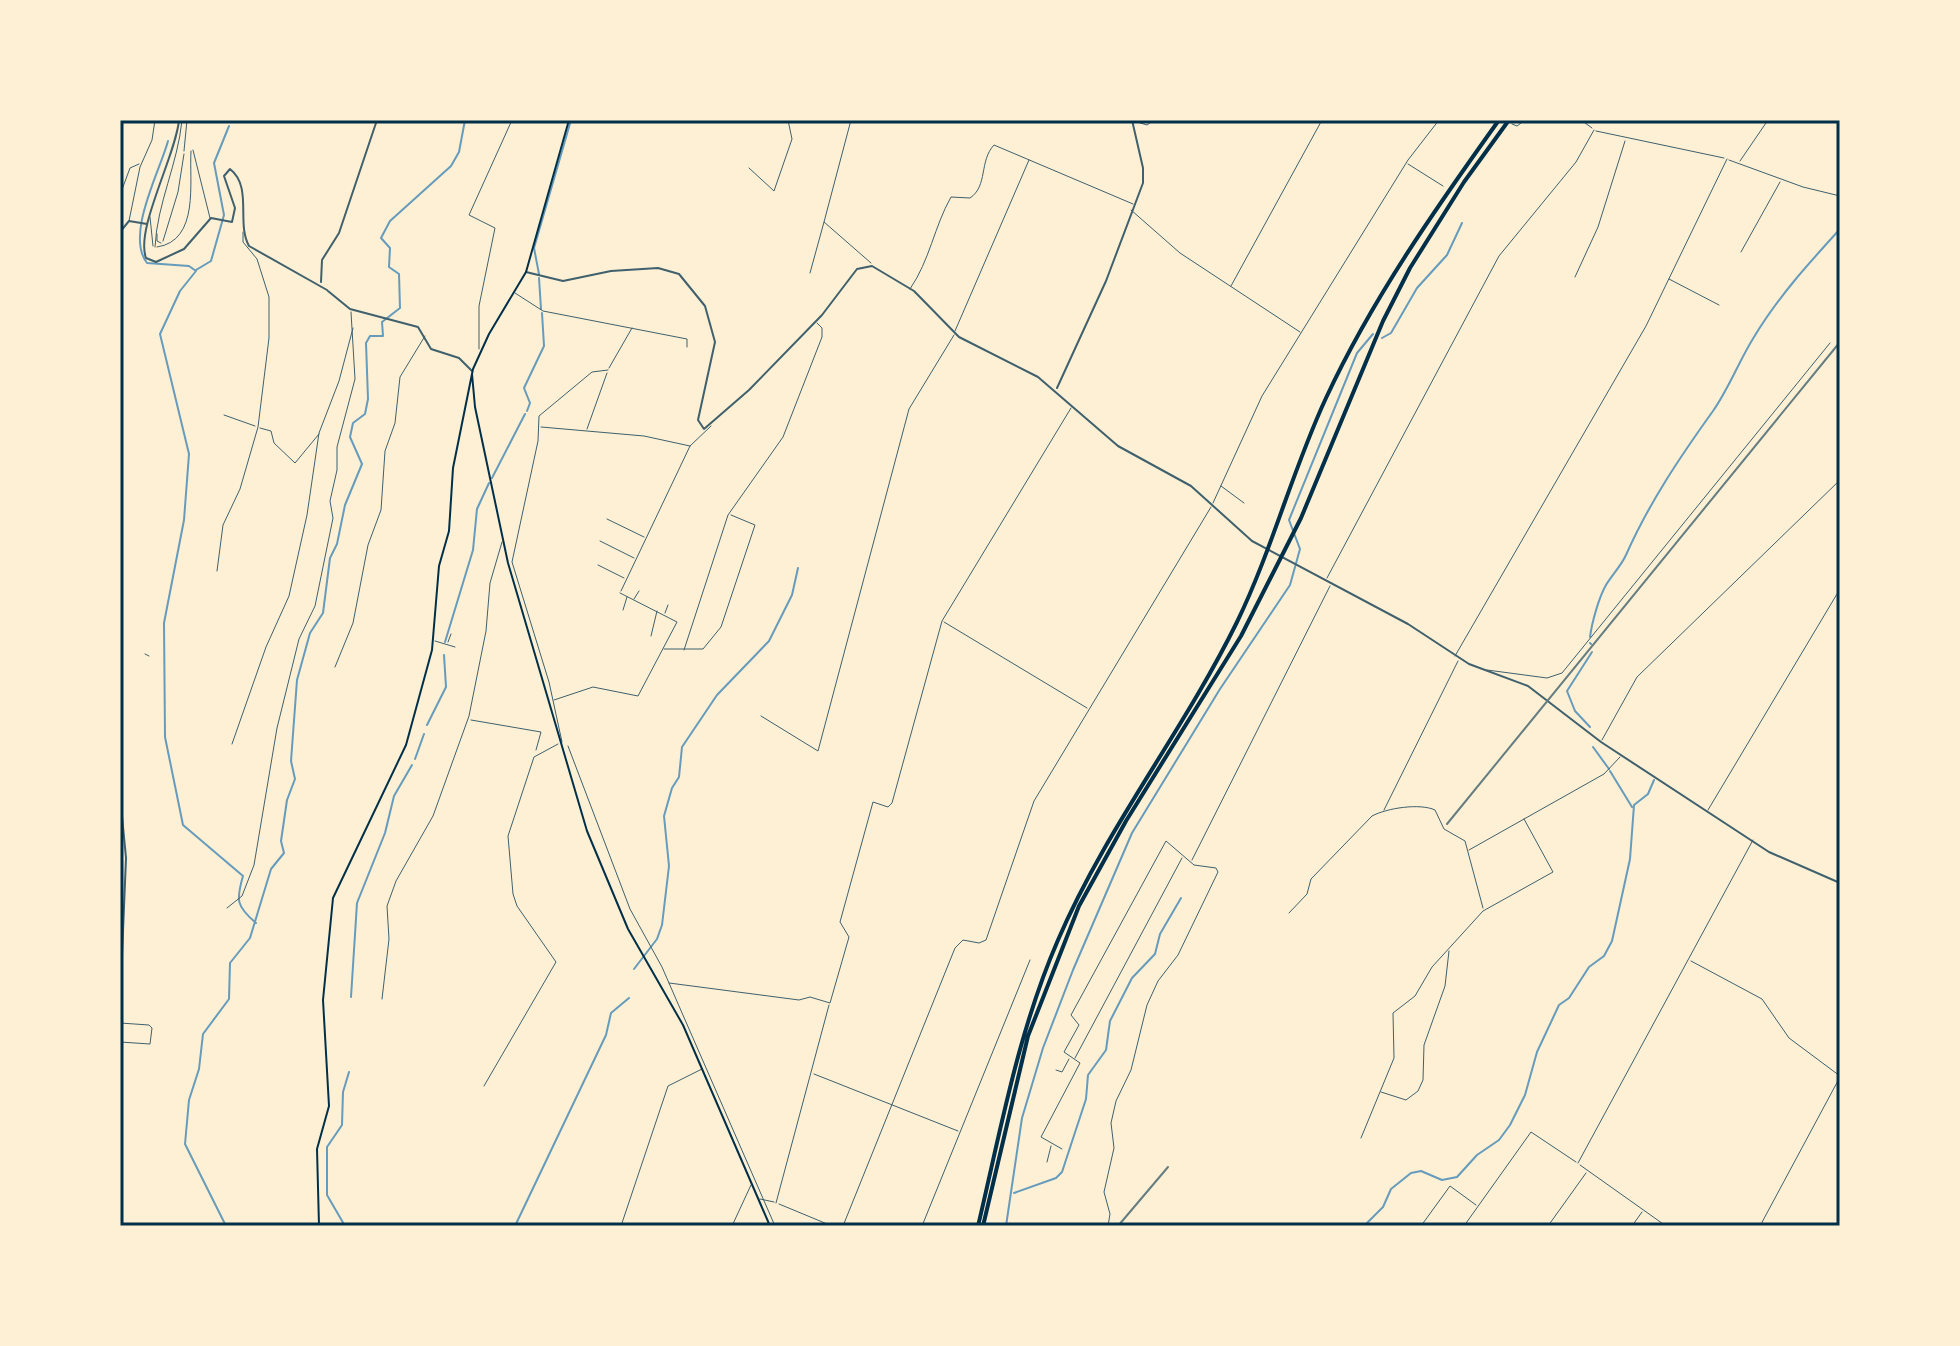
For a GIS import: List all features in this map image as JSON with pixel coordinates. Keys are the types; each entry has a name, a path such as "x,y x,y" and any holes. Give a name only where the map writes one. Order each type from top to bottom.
{"highway":[{"path":"981,1226 1023,1035 1075,903 1235,625 1314,425 1345,358 1396,270 1499,120"},
{"path":"981,1226 1028,1036 1062,944 1101,864 1241,636 1296,529 1383,321 1410,268 1464,182 1509,122"}],"main road":[{"path":"319,1226 317,1147 329,1106 323,1000 333,898 406,745 433,640 438,569 449,530 453,470 472,373 526,272 569,120"},
{"path":"472,373 475,407 502,542 591,843 642,953 680,1019 761,1199 770,1226"}],"street":[{"path":"120,195 129,169 137,168 152,140 155,120"},
{"path":"180,120 175,148 146,224 144,253 154,262 184,249 212,218"},
{"path":"155,247 165,190 179,148 180,120"},
{"path":"156,232 157,242 162,242 171,218 182,168 187,120"},
{"path":"319,283 322,260 343,220 377,120"},
{"path":"480,354 477,318 495,228 469,215 512,120"},
{"path":"749,168 774,191 792,139 788,120"},
{"path":"810,273 851,120"},
{"path":"1056,390 1111,269 1144,172 1132,121 1147,125 1154,120"},
{"path":"1230,286 1322,120"},
{"path":"843,1226 955,948 964,940 979,943 986,940 1034,801 1212,505 1257,405 1406,164 1439,120"},
{"path":"1509,122 1525,120"},
{"path":"1581,120 1594,130 1727,159 1781,180 1840,196"},
{"path":"1738,164 1768,120"},
{"path":"1326,580 1499,256 1576,162 1594,130"},
{"path":"1575,277 1598,227 1626,138"},
{"path":"910,289 927,260 939,220 951,197 970,198 980,189 983,164 992,147 997,145 1133,204"},
{"path":"155,247 173,241 190,216 191,151 198,163 212,218"},
{"path":"120,232 130,221 143,159"},
{"path":"1455,656 1641,335 1727,159"},
{"path":"761,716 818,751 909,409 955,334 1029,160"},
{"path":"1406,164 1443,186"},
{"path":"212,218 226,223 233,221 235,214 224,180 228,168 240,184 243,242 257,260 271,303 258,427 240,489 223,525 217,571"},
{"path":"1741,252 1781,180"},
{"path":"1131,210 1180,253 1302,333"},
{"path":"150,217 151,243 155,247"},
{"path":"130,221 146,224"},
{"path":"824,222 872,266 910,289 955,334 1056,390 1118,446 1170,472 1253,541 1408,624 1459,659 1518,680 1601,742 1779,858 1840,883"},
{"path":"243,232 254,251 319,283"},
{"path":"554,700 591,687 637,698 677,621 619,594 690,446 815,322 857,269 872,266"},
{"path":"526,272 563,281 611,271 658,268 679,274 705,306 715,342 698,420 701,428 711,426"},
{"path":"314,279 319,274"},
{"path":"305,276 314,279 352,310 418,327 432,350 459,358 472,373"},
{"path":"1669,279 1719,305"},
{"path":"515,293 543,311 688,339 687,347"},
{"path":"227,908 242,896 254,865 277,728 298,643 315,608 333,517 330,500 337,470 337,447 355,379 352,310"},
{"path":"684,650 729,514 783,437 822,334 815,322"},
{"path":"232,744 265,650 288,600 307,515 319,433 339,381 353,326"},
{"path":"587,431 608,370 632,328"},
{"path":"335,667 353,623 369,544 381,512 385,452 396,421 400,378 425,336"},
{"path":"1484,670 1496,669 1545,678 1562,673 1830,343"},
{"path":"537,753 564,739 512,564 518,530 541,413 594,371 608,370"},
{"path":"776,1203 849,937 840,922 873,803 875,801 888,807 892,804 942,621 1073,405"},
{"path":"224,415 271,431 274,444 295,463 319,433"},
{"path":"538,427 644,436 690,446"},
{"path":"1601,742 1635,679 1840,480"},
{"path":"1221,486 1244,503"},
{"path":"663,648 705,648 720,630 755,524 729,514"},
{"path":"607,519 646,538"},
{"path":"600,541 636,559"},
{"path":"382,999 389,940 386,913 392,890 433,816 468,719 485,632 491,580 502,542"},
{"path":"598,565 627,579"},
{"path":"1191,863 1332,583"},
{"path":"1707,812 1840,589"},
{"path":"634,600 639,591"},
{"path":"623,610 627,596"},
{"path":"664,614 668,605"},
{"path":"651,636 657,610"},
{"path":"942,621 1088,709"},
{"path":"447,644 451,634"},
{"path":"433,640 455,647"},
{"path":"145,654 149,656"},
{"path":"1384,811 1459,659"},
{"path":"468,719 541,732 508,843 515,901 556,961 484,1086"},
{"path":"568,746 604,846 649,947 669,983 775,1226"},
{"path":"1468,851 1606,774 1621,754"},
{"path":"120,795 126,853 120,1004"},
{"path":"1289,913 1307,894 1310,879 1370,818 1384,811 1432,808 1444,829 1462,839 1468,851 1483,911"},
{"path":"1361,1138 1394,1053 1392,1016 1415,996 1429,970 1483,911 1553,872 1524,819"},
{"path":"1578,1163 1753,840"},
{"path":"1062,1149 1041,1136 1080,1063 1064,1051 1079,1025 1071,1014 1166,841 1191,863 1218,872 1178,955 1158,981 1147,1005 1131,1070 1116,1101 1111,1121 1114,1148 1104,1192 1110,1214 1108,1226"},
{"path":"1074,1059 1183,856"},
{"path":"1381,1092 1407,1100 1420,1087 1425,1071 1424,1044 1445,984 1450,948"},
{"path":"1689,959 1763,999 1790,1039 1840,1076 1760,1226"},
{"path":"922,1226 1030,960"},
{"path":"669,983 800,1000 810,997 830,1003"},
{"path":"120,1023 149,1025 152,1028 150,1044 120,1042"},
{"path":"1056,1070 1062,1072 1070,1056"},
{"path":"621,1226 668,1086 702,1069"},
{"path":"812,1073 960,1133"},
{"path":"1464,1226 1531,1132 1666,1226"},
{"path":"1047,1162 1052,1144"},
{"path":"1548,1226 1588,1170"},
{"path":"732,1226 752,1183"},
{"path":"1421,1226 1450,1186 1478,1206"},
{"path":"761,1199 832,1226"},
{"path":"1632,1226 1643,1210"}],"waterway":[{"path":"226,1226 185,1144 189,1100 199,1069 203,1034 229,999 230,963 250,938 271,869 284,853 281,841 287,800 295,779 291,761 297,680 310,633 323,613 330,558 337,544 345,505 362,464 350,437 353,423 365,414 368,399 366,343 370,336 383,336 382,322 400,308 399,274 389,267 390,248 381,238 390,221 451,166 459,152 465,120"},
{"path":"539,274 534,248 571,120"},
{"path":"196,270 211,261 224,215 214,163 229,126"},
{"path":"168,141 146,203 140,236 141,251 147,263 189,266 196,271 180,291 160,334 189,454 184,520 164,623 165,737 183,825 243,876 239,902 256,923"},
{"path":"1382,338 1391,333 1417,288 1447,255 1462,223"},
{"path":"1590,637 1603,590 1624,559 1666,481 1719,402 1763,322 1840,229"},
{"path":"539,278 541,309"},
{"path":"527,411 530,403 524,388 544,346 542,313"},
{"path":"1006,1226 1022,1118 1043,1048 1073,970 1132,833 1220,689 1290,585 1300,549 1289,520 1357,353 1373,334"},
{"path":"492,478 525,414"},
{"path":"445,642 473,550 477,509 489,483"},
{"path":"634,969 657,939 662,925 669,866 664,816 672,788 679,777 682,747 717,695 769,641 792,595 798,568"},
{"path":"1590,727 1575,711 1567,691 1592,652"},
{"path":"427,725 446,687 444,655"},
{"path":"415,759 424,734"},
{"path":"1593,747 1609,769"},
{"path":"351,997 357,903 385,833 394,796 412,765"},
{"path":"1610,771 1632,807"},
{"path":"1364,1226 1383,1207 1391,1189 1411,1173 1421,1171 1442,1180 1457,1177 1477,1155 1499,1140 1510,1125 1525,1095 1537,1052 1559,1005 1569,998 1589,967 1604,956 1612,941 1630,859 1634,805 1648,794 1654,780"},
{"path":"1014,1193 1056,1178 1062,1172 1086,1099 1088,1075 1106,1050 1110,1021 1132,978 1155,954 1160,934 1181,898"},
{"path":"515,1226 606,1035 611,1013 629,998"},
{"path":"345,1226 327,1195 327,1147 342,1125 343,1092 349,1072"}],"railway":[{"path":"1447,824 1840,342"},
{"path":"1118,1226 1168,1167"}]}
